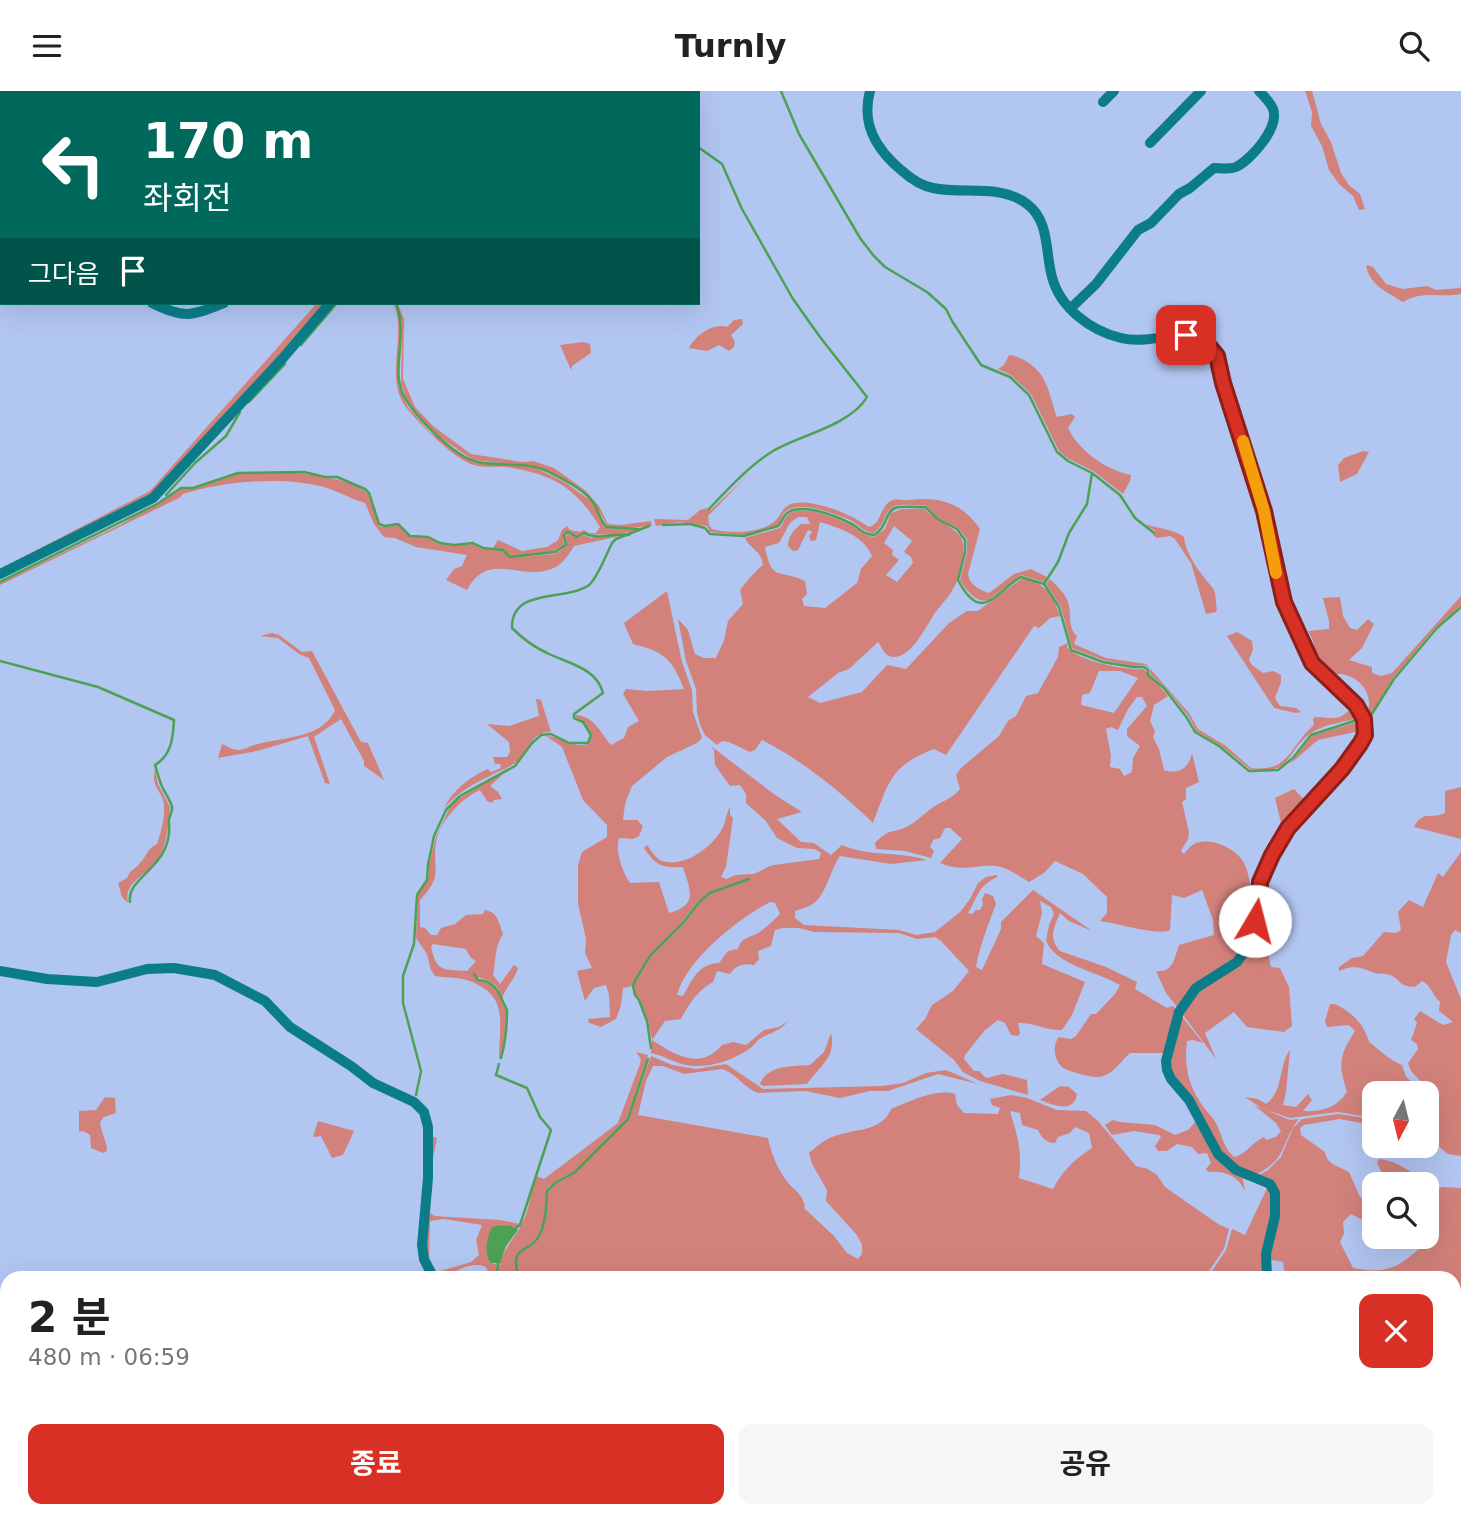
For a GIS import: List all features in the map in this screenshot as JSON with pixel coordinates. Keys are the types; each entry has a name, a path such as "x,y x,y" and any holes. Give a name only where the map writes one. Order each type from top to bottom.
{"street":[{"path":"870,91 866,112 874,141 888,159 911,179 934,189 1007,194 1033,209 1043,227 1056,289 1078,317 1098,331 1123,339 1186,335 1203,339 1213,349 1264,511 1284,602 1312,663 1356,705 1364,719 1365,735 1360,744 1342,769 1288,828 1272,855 1260,882 1259,905 1247,948 1237,962 1196,988 1179,1012 1167,1061 1171,1079 1188,1100 1218,1154 1236,1170 1270,1184 1275,1193 1275,1216 1266,1254 1267,1271"},
{"path":"1103,102 1114,91"},
{"path":"1150,143 1201,91"},
{"path":"1071,308 1096,284 1138,230 1151,223 1179,194 1214,168 1232,169 1238,166 1258,148 1274,118 1273,110 1259,91"},
{"path":"157,305 181,315 218,305"},
{"path":"0,574 153,498 283,358 328,305"},
{"path":"0,971 47,979 97,982 147,969 174,968 215,975 265,1001 290,1027 373,1083 414,1101 425,1112 428,1127 428,1178 422,1245 424,1259 430,1271"}],"shaded area":[{"path":"1305,91 1312,91 1321,124 1331,142 1341,173 1349,185 1360,194 1365,209 1359,210 1353,196 1339,184 1329,170 1322,146 1311,126 1312,112"},
{"path":"1366,265 1373,267 1386,284 1403,289 1427,286 1436,290 1460,288 1461,285 1461,294 1424,295 1403,302 1375,283"},
{"path":"315,305 325,305 158,490 0,569 150,491"},
{"path":"394,305 396,305 401,322 398,385 408,407 430,432 473,462 534,467 566,483 591,501 606,528 637,530 610,534 588,534 584,532 577,536 568,531 563,535 564,545 539,554 511,556 503,549 493,548 498,540 522,551 547,547 558,540 567,526 570,530 584,530 589,533 596,533 600,527 572,492 561,485 523,470 478,466 466,462 439,442 409,411 401,399 397,385 397,315"},
{"path":"398,305 404,319 403,379 415,407 433,426 471,454 522,462 533,461 554,468 586,491 599,506 608,524 651,521 652,526 608,526 592,500 567,481 534,466 473,460 431,431 410,406 401,385 402,322"},
{"path":"742,319 743,324 731,335 735,342 729,351 719,345 707,351 689,348 705,331 716,326 727,327 734,320"},
{"path":"583,342 590,344 591,353 572,366 571,370 560,345"},
{"path":"1009,355 1024,360 1042,376 1057,417 1072,414 1075,417 1068,428 1086,452 1112,469 1131,475 1123,494 1093,471 1059,451 1031,394 1011,375 998,369 1004,365"},
{"path":"1363,451 1369,452 1357,474 1340,482 1338,465 1344,458"},
{"path":"285,472 329,478 361,489 368,494 379,526 398,525 410,537 428,538 440,544 454,546 473,544 482,549 502,551 510,558 555,554 567,546 568,534 577,538 584,535 591,538 625,535 574,546 559,565 544,571 486,571 476,578 467,590 446,580 454,569 462,566 467,555 416,547 395,538 384,537 374,524 365,503 329,489 290,482 254,481 183,494 0,585 120,525 181,489 193,489 238,474"},
{"path":"747,476 708,516 712,529 736,532 762,528 776,520 788,505 799,502 832,508 869,527 876,523 886,505 892,501 931,499 958,507 980,529 968,574 970,581 979,589 989,593 1014,574 1031,569 1047,577 1044,582 1021,575 989,600 976,598 960,580 967,552 967,539 958,528 939,518 925,505 891,508 880,527 873,533 850,520 809,507 792,508 786,511 778,525 744,535 710,532 707,526 679,522 656,526 654,519 688,520 700,510 711,510"},
{"path":"902,509 924,509 961,537 963,556 956,584 906,653 890,657 878,642 849,669 838,673 808,697 820,703 862,692 887,665 906,669 949,623 967,611 978,611 1021,579 1042,586 1055,602 1060,616 1050,618 1039,628 1034,626 946,755 934,749 919,755 900,769 888,786 873,823 820,777 762,740 755,750 750,752 729,742 722,741 717,745 705,735 700,725 696,689 686,661 678,619 688,630 695,654 704,658 716,658 728,621 743,604 740,590 763,565 760,556 745,538 780,528 789,514 802,510 836,519 874,537 885,529 891,513","holes":["798,517 807,517 810,524 801,524 792,533 788,546 793,551 798,550 808,530 812,532 809,536 811,541 816,540 820,522 857,538 872,556 861,569 857,583 825,608 804,606 802,599 807,594 805,581 778,573 770,566 765,547 779,543 790,523","894,526 912,541 904,552 911,557 913,563 897,582 886,575 899,560 892,555 893,550 884,543"]},
{"path":"1144,524 1170,530 1184,537 1198,570 1214,589 1216,612 1206,614 1191,563 1175,539 1170,536 1157,538 1153,535 1155,531"},
{"path":"1050,579 1063,592 1068,602 1071,624 1077,636 1074,644 1106,658 1146,664 1189,713 1198,729 1226,746 1251,768 1264,768 1282,762 1314,725 1315,717 1337,718 1348,711 1358,712 1362,719 1358,743 1355,732 1318,740 1290,764 1312,736 1360,721 1359,718 1328,725 1311,733 1282,765 1274,769 1250,769 1220,745 1196,731 1189,717 1145,665 1133,666 1103,660 1072,648 1061,607 1046,584"},
{"path":"667,591 682,662 692,690 693,712 702,738 667,757 632,786 625,804 623,820 637,820 643,826 639,836 633,839 619,838 618,843 620,861 630,883 659,882 669,913 685,906 690,890 683,867 660,865 644,848 647,845 662,861 689,859 712,842 724,825 730,807 730,815 733,818 726,867 721,877 727,879 753,874 774,865 819,859 821,853 815,849 797,848 777,838 766,821 746,803 746,794 740,785 730,786 715,765 714,750 711,746 802,812 777,819 801,842 814,843 831,855 842,845 863,851 927,860 891,864 840,856 816,901 795,911 795,918 804,925 899,930 916,935 935,932 960,912 978,883 986,877 997,875 982,888 968,913 980,910 985,893 993,896 996,904 976,967 982,970 1001,929 1001,922 1033,890 1092,931 1069,921 1060,913 1053,937 1060,951 1106,967 1137,982 1135,989 1167,1008 1173,1006 1176,1010 1166,1053 1130,1053 1113,1071 1099,1077 1062,1067 1055,1052 1059,1037 1071,1039 1076,1036 1091,1014 1096,1014 1120,985 1068,962 1051,949 1046,941 1054,914 1051,907 1040,901 1042,913 1036,936 1044,943 1042,964 1085,982 1072,1015 1062,1030 1018,1023 1018,1036 1011,1035 1005,1023 998,1020 985,1030 964,1059 974,1071 979,1071 986,1078 1003,1074 1027,1080 1028,1095 980,1081 963,1072 954,1060 916,1029 932,1005 953,991 969,971 935,937 917,939 899,933 814,932 799,928 775,930 771,946 758,951 759,959 754,965 740,965 730,974 717,971 713,982 694,998 681,1019 665,1021 652,1040 648,1021 640,1000 635,995 636,982 651,957 685,923 700,902 711,894 752,878 710,892 698,901 683,921 649,956 632,986 623,988 616,1019 601,1027 589,1023 588,1019 610,1017 609,995 606,985 594,988 585,1001 577,971 592,968 585,953 586,939 578,904 578,865 582,852 607,837 607,825 583,800 562,747 546,736 577,745 589,744 592,734 575,715 592,722 611,745 624,738 628,727 639,721 623,694 626,689 684,689 666,658 653,650 633,644 624,623","holes":["770,902 775,903 780,914 773,921 758,933 744,939 738,949 728,951 719,963 701,969 683,996 677,995 691,968 715,941 757,909"]},
{"path":"1461,596 1461,605 1436,627 1393,678 1370,717 1365,718 1369,704 1362,685 1350,676 1324,674 1313,662 1314,646 1308,631 1329,629 1323,598 1340,597 1343,616 1350,628 1357,630 1368,619 1374,624 1362,648 1349,660 1372,667 1372,673 1381,676 1392,673"},
{"path":"1237,632 1252,641 1253,649 1249,660 1252,665 1263,673 1273,671 1281,675 1275,698 1280,706 1296,708 1301,712 1274,708 1227,636"},
{"path":"272,633 302,652 312,651 361,742 368,743 384,780 364,766 364,761 341,719 314,737 330,784 325,783 308,736 257,751 218,758 222,744 240,750 302,735 322,726 335,710 309,658 278,638 260,636"},
{"path":"1068,643 1067,647 1073,652 1092,661 1115,667 1144,669 1165,692 1168,696 1154,705 1150,721 1164,770 1179,771 1188,763 1192,753 1199,782 1186,788 1186,799 1182,802 1189,832 1181,851 1184,854 1196,843 1216,843 1236,853 1246,868 1256,904 1239,956 1178,1008 1166,993 1156,971 1170,967 1179,945 1214,935 1213,920 1202,890 1184,898 1172,895 1170,930 1147,930 1100,921 1107,913 1107,897 1083,874 1055,861 1044,873 1029,882 997,866 963,868 940,863 962,839 950,828 945,828 940,838 933,840 930,847 934,851 931,858 905,851 876,849 875,843 884,835 912,824 960,789 956,775 999,736 1008,721 1016,716 1026,696 1038,693 1058,657 1059,647","holes":["1099,671 1120,671 1138,678 1114,713 1081,705 1082,695 1090,693","1137,697 1142,697 1147,706 1127,729 1127,736 1140,746 1133,758 1132,772 1124,776 1120,769 1110,767 1111,756 1106,729 1111,727 1118,730"]},
{"path":"536,699 541,700 551,732 538,735 515,763 477,782 444,809 451,796 468,780 488,769 491,772 501,768 500,764 495,764 493,757 507,757 510,752 509,742 487,724 509,726 539,716"},
{"path":"155,770 158,784 170,807 166,841 158,860 129,889 128,903 122,897 118,883 127,878 157,844 162,825 163,801 154,781"},
{"path":"503,774 490,786 502,799 492,803 487,801 480,790 466,798 443,824 435,848 436,870 433,883 420,900 420,927 425,928 431,935 437,935 441,928 455,924 466,915 483,914 485,910 493,913 497,919 503,934 497,949 493,975 500,984 514,965 518,968 517,972 502,1000 493,983 473,975 478,981 493,987 506,1010 505,1035 499,1060 500,1021 495,1000 489,992 463,979 435,976 427,954 416,938 418,895 428,880 436,837 452,803","holes":["433,944 466,949 476,961 467,971 442,968 431,947"]},
{"path":"1461,787 1461,839 1414,827 1421,818 1445,813 1445,791"},
{"path":"1294,789 1308,804 1286,827 1281,823 1275,798"},
{"path":"1461,852 1461,933 1455,930 1451,935 1446,962 1461,999 1461,1156 1448,1154 1439,1147 1439,1081 1420,1081 1408,1063 1418,1049 1417,1044 1411,1040 1417,1023 1414,1019 1420,1011 1443,1025 1453,1022 1439,1011 1440,1002 1422,981 1415,987 1403,984 1390,975 1356,967 1339,971 1339,967 1352,958 1363,956 1384,932 1396,933 1401,930 1398,912 1409,900 1423,907 1438,873 1443,877"},
{"path":"1253,933 1267,950 1271,967 1280,968 1289,987 1292,1026 1284,1032 1247,1027 1234,1012 1205,1033 1216,1059 1180,1011 1190,996 1230,967"},
{"path":"1330,1004 1335,1004 1352,1015 1361,1024 1369,1042 1402,1065 1406,1077 1411,1081 1362,1081 1362,1116 1338,1112 1290,1118 1263,1109 1245,1097 1258,1099 1266,1104 1272,1099 1290,1050 1283,1105 1296,1107 1308,1094 1312,1100 1303,1111 1316,1111 1328,1108 1343,1097 1347,1092 1341,1067 1343,1054 1355,1031 1349,1025 1327,1027 1325,1021"},
{"path":"1179,1013 1203,1043 1187,1041 1186,1058 1190,1082 1234,1157 1260,1139 1276,1137 1281,1131 1276,1123 1254,1105 1290,1120 1299,1119 1277,1159 1254,1176 1226,1162 1180,1090 1167,1061"},
{"path":"788,1021 779,1029 759,1039 742,1054 717,1064 690,1066 651,1053 652,1040 688,1058 706,1057 722,1045 733,1042 746,1045 764,1030 779,1027"},
{"path":"831,1033 829,1055 807,1084 760,1084 768,1073 774,1070 810,1065 824,1052"},
{"path":"636,1052 648,1055 627,1118 573,1173 549,1186 538,1237 517,1254 517,1271 498,1271 503,1256 524,1219 536,1176 544,1179 618,1123 641,1059"},
{"path":"651,1056 672,1065 696,1069 726,1064 763,1089 882,1086 903,1083 926,1073 946,1070 978,1084 938,1074 888,1091 870,1091 840,1098 805,1091 758,1093 722,1069 684,1074 663,1066 653,1066 646,1081 638,1115 768,1138 780,1170 801,1196 804,1208 834,1236 847,1253 858,1259 862,1254 862,1244 826,1201 827,1190 812,1164 809,1153 832,1137 874,1126 886,1117 891,1109 939,1093 955,1094 957,1105 964,1113 998,1114 1000,1108 992,1105 990,1099 1011,1095 1027,1098 1057,1110 1086,1111 1098,1121 1136,1166 1157,1175 1165,1187 1229,1229 1224,1249 1209,1271 518,1271 519,1254 540,1236 545,1220 548,1191 574,1174 629,1119","holes":["1010,1111 1020,1113 1022,1125 1038,1130 1042,1137 1055,1143 1058,1137 1070,1133 1075,1127 1089,1133 1092,1148 1070,1166 1053,1189 1019,1178 1019,1144"]},
{"path":"1060,1086 1069,1087 1077,1094 1072,1104 1062,1106 1040,1100"},
{"path":"105,1097 115,1098 116,1113 104,1117 100,1122 107,1148 103,1153 91,1148 90,1135 79,1132 79,1111 96,1110"},
{"path":"1338,1114 1362,1118 1362,1123 1340,1119 1300,1128 1301,1135 1325,1152 1331,1162 1349,1172 1362,1199 1362,1220 1351,1214 1343,1222 1344,1234 1340,1242 1353,1268 1384,1270 1400,1264 1418,1249 1439,1249 1439,1188 1442,1187 1461,1188 1461,1271 1284,1271 1283,1262 1267,1259 1275,1192 1256,1177 1281,1157 1293,1128 1302,1119"},
{"path":"1113,1120 1155,1125 1175,1135 1188,1130 1197,1120 1242,1175 1245,1191 1239,1181 1230,1175 1208,1172 1206,1169 1211,1163 1207,1153 1198,1154 1192,1147 1177,1144 1167,1151 1158,1151 1155,1146 1161,1137 1159,1135 1134,1131 1112,1135 1105,1125"},
{"path":"318,1121 354,1131 343,1155 332,1158 321,1136 313,1137"},
{"path":"428,1135 437,1138 432,1163 430,1213 435,1216 500,1220 520,1224 516,1228 501,1225 491,1263 496,1264 497,1271 488,1271 486,1267 472,1265 456,1271 440,1271 471,1262 479,1255 476,1240 482,1225 444,1219 430,1221 429,1260 436,1271 432,1271 425,1259"},
{"path":"1379,1159 1411,1172 1382,1172 1377,1163"},
{"path":"1268,1186 1273,1193 1266,1271 1212,1271 1226,1250 1232,1229 1245,1235"},
{"path":"501,1225 518,1230 506,1246 500,1263 491,1263 486,1250 489,1236 492,1227"}],"waterway":[{"path":"781,91 799,134 860,238 873,255 885,267 927,292 946,309 981,365 1010,377 1029,395 1057,452 1092,473 1120,495 1135,518 1154,533"},
{"path":"700,148 722,164 742,209 793,299 867,397 859,407 837,422 784,445 764,457 709,509"},
{"path":"301,345 335,305"},
{"path":"397,305 401,326 399,383 402,392 414,411 446,444 468,459 478,462 530,466 547,471 585,494 607,527 638,529"},
{"path":"249,402 285,364"},
{"path":"166,495 195,463 226,436 240,412"},
{"path":"160,502 181,488 193,488 238,473 304,472 337,477 365,489 369,493 379,524 398,524 410,536 428,537 440,543 473,543 483,548 503,550 510,557 555,552 566,545 564,535 568,532 577,537 584,533 594,536 629,535"},
{"path":"1044,584 1058,562 1069,533 1087,504 1092,473"},
{"path":"0,582 159,503"},
{"path":"663,525 690,524 705,528 710,534 744,536 778,526 787,513 793,510 809,509 828,514 874,535 895,508 925,507 938,519 957,529 965,540 958,580 974,601 989,601 1021,577 1044,584 1059,607 1071,650 1103,662 1144,667 1148,670 1148,675 1164,688 1195,732 1219,746 1249,771 1278,770 1293,758 1311,735 1360,719"},
{"path":"416,1095 421,1071 403,1003 403,976 414,944 417,895 427,880 434,836 446,810 460,796 515,766 541,735 551,734 569,743 588,743 591,735 583,722 574,718 574,714 603,693 600,685 588,672 542,651 512,628 514,615 520,606 530,601 579,590 589,585 616,539 649,526"},
{"path":"1370,717 1394,679 1437,628 1461,607"},
{"path":"0,661 98,687 174,720 168,751 155,765 172,807 168,838 157,861 135,885 130,902"},
{"path":"651,1048 647,1021 635,995 635,981 650,956 684,922 699,902 710,893 749,879"},
{"path":"474,974 478,980 493,986 507,1010 501,1058"},
{"path":"517,1271 518,1254 535,1242 541,1231 547,1191 555,1183 574,1173 628,1119 648,1059"},
{"path":"499,1064 496,1075 527,1088 540,1117 551,1130 520,1225 516,1228"},
{"path":"497,1271 498,1259"}],"slow traffic":[{"path":"1243,441 1264,511 1276,573"}],"route":[{"path":"1186,335 1208,342 1217,356 1264,511 1284,602 1312,663 1356,705 1364,719 1365,735 1360,744 1342,769 1288,828 1272,855 1262,874 1255,921"}]}
